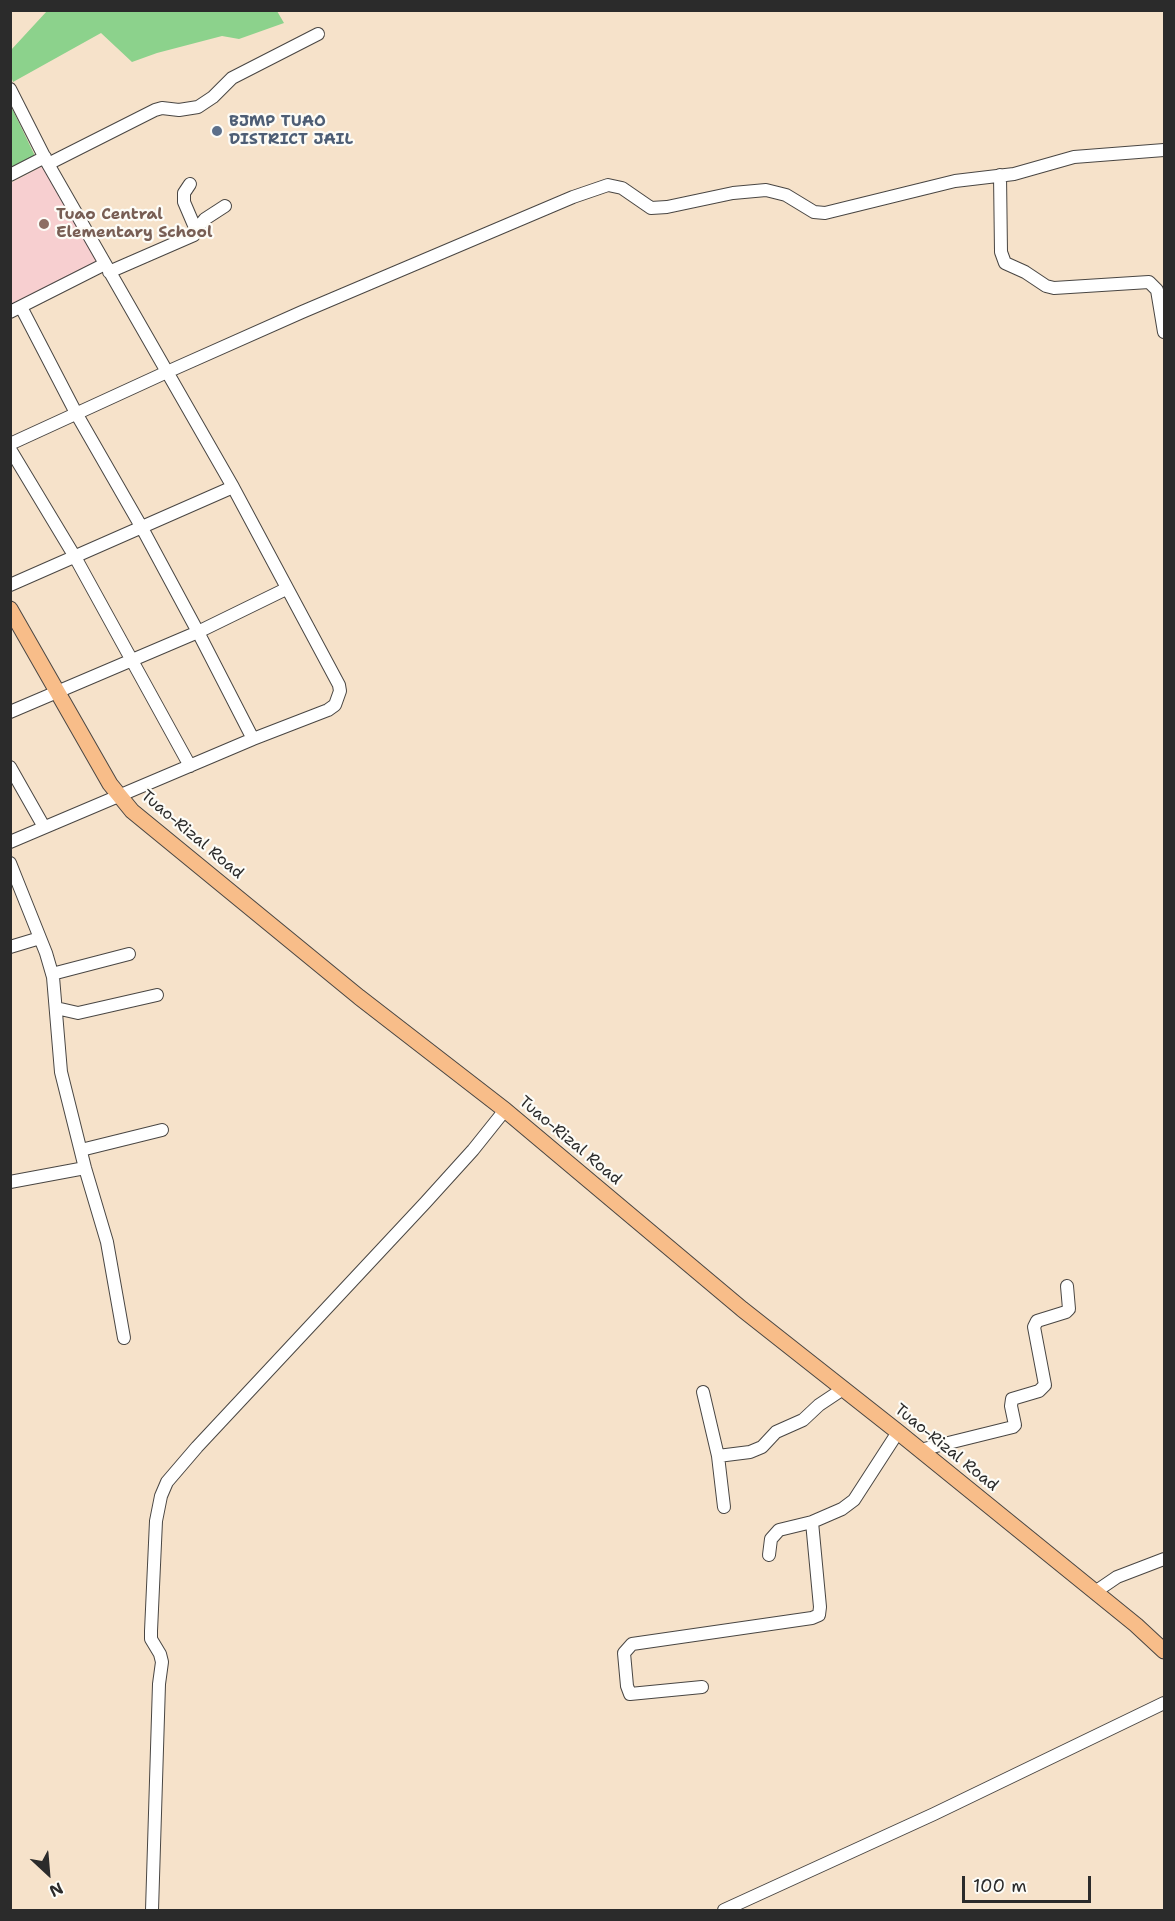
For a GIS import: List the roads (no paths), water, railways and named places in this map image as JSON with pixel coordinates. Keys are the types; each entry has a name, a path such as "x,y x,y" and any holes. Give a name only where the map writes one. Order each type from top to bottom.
{"main road":[{"name":"Tuao-Rizal Road","path":"10,609 102,771 132,810 359,997 505,1110 742,1309 898,1432 1164,1651"}],"street":[{"path":"10,175 155,110 198,107 213,97 232,78 318,34"},
{"path":"10,89 46,160 233,488 339,685 339,698 328,710 253,739 10,842"},
{"path":"10,444 438,253 573,197 608,185 622,188 651,208 766,190 786,195 814,212 825,213 955,181 1014,174 1074,158 1164,150"},
{"path":"1000,175 1001,252 1005,263 1054,288 1146,281 1160,286 1164,332"},
{"path":"190,184 184,193 184,202 196,230"},
{"path":"225,206 205,219 192,236 107,268 16,309 142,528 253,739"},
{"path":"10,449 75,557 190,766"},
{"path":"10,585 233,488"},
{"path":"10,712 198,632 286,589"},
{"path":"10,767 44,827"},
{"path":"10,863 52,974 61,1072 85,1168 107,1242 124,1338"},
{"path":"10,947 40,938"},
{"path":"52,974 129,954"},
{"path":"56,1008 78,1013 157,995"},
{"path":"152,1911 159,1684 162,1662 151,1639 151,1631 157,1515 167,1482 425,1203 473,1150 505,1110"},
{"path":"81,1150 162,1130"},
{"path":"10,1182 85,1168"},
{"path":"920,1450 1015,1425 1012,1399 1039,1391 1045,1385 1034,1327 1037,1321 1069,1309 1067,1286"},
{"path":"718,1456 750,1452 762,1447 776,1432 803,1420 819,1405 843,1389"},
{"path":"703,1392 718,1456 724,1507"},
{"path":"769,1555 769,1544 774,1533 812,1522 842,1509 854,1500 898,1432"},
{"path":"702,1687 630,1694 627,1686 624,1653 632,1644 812,1618 819,1615 812,1522"},
{"path":"1095,1592 1118,1577 1164,1559"},
{"path":"724,1911 934,1814 1164,1703"}],"place":[{"name":"BJMP TUAO DISTRICT JAIL","path":"217,131"},
{"name":"Tuao Central Elementary School","path":"44,224"}]}
